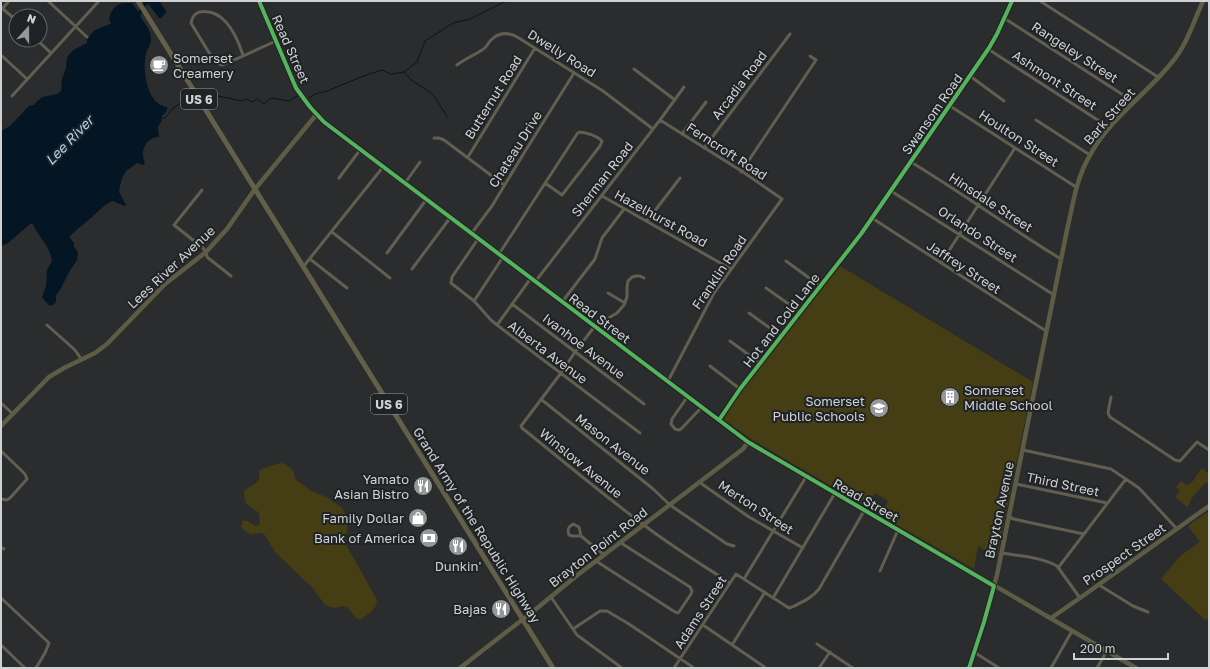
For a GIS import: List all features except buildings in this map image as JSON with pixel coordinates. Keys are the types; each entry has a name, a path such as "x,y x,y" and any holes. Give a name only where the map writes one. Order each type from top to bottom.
{"main road":[{"name":"US 6","path":"138,1 255,189"},
{"name":"Read Street","path":"259,1 296,88 316,114 324,122 404,184 748,442 864,511 1136,668"},
{"name":"Bark Street","path":"1042,353 1076,187 1081,173 1096,145 1178,54 1203,1"},
{"name":"Lees River Avenue","path":"1,426 49,377 95,353 107,344 165,284 206,252 222,234 255,189 316,114"},
{"name":"Grand Army of the Republic Highway","path":"255,189 553,668"},
{"name":"Brayton Avenue","path":"969,668 994,586 1002,553 1042,353"},
{"name":"Brayton Point Road","path":"460,668 596,561 644,526 743,449 748,442"},
{"name":"Prospect Street","path":"1051,618 1209,506"}],"street":[{"path":"2,9 9,1"},
{"path":"48,1 87,38"},
{"name":"Swansom Road","path":"861,234 988,49 1012,1"},
{"path":"1040,1 1158,77"},
{"path":"12,96 96,2"},
{"path":"243,55 235,35 218,15 206,12 196,14 191,20 214,61 223,65 276,41"},
{"name":"Rangeley Street","path":"1004,18 1134,102"},
{"name":"Dwelly Road","path":"457,65 464,59 483,50 494,37 503,33 508,33 516,36 604,91 653,129"},
{"name":"Arcadia Road","path":"704,148 790,34"},
{"path":"46,48 51,53"},
{"name":"Butternut Road","path":"468,157 535,48"},
{"name":"Ashmont Street","path":"988,49 1110,128"},
{"path":"1,55 27,79"},
{"path":"741,172 816,60 810,56"},
{"path":"634,69 675,100"},
{"name":"Chateau Drive","path":"471,234 492,206 574,73"},
{"path":"970,76 1004,101"},
{"name":"Sherman Road","path":"496,325 602,196 684,87"},
{"path":"682,134 706,102"},
{"name":"Houlton Street","path":"950,106 1076,187"},
{"name":"Ferncroft Road","path":"660,120 782,200"},
{"path":"1036,120 1090,155"},
{"path":"474,301 545,183 564,152 579,132 598,137 602,141 600,146 562,195 545,183"},
{"path":"434,138 442,139 504,185"},
{"path":"940,263 1015,148"},
{"path":"339,178 360,150"},
{"path":"404,184 420,162"},
{"name":"Hinsdale Street","path":"911,162 1061,259"},
{"path":"304,267 383,167"},
{"path":"647,221 680,178"},
{"path":"202,190 174,225 206,252 208,257 232,276"},
{"name":"Orlando Street","path":"891,191 1054,294"},
{"name":"Hazelhurst Road","path":"602,196 731,269"},
{"path":"387,253 426,200"},
{"name":"Franklin Road","path":"668,381 712,296 782,200"},
{"path":"562,302 594,259 602,238 624,209"},
{"path":"412,270 450,218"},
{"name":"Jaffrey Street","path":"872,218 1046,331"},
{"path":"332,232 390,278"},
{"name":"Hot and Cold Lane","path":"719,420 740,389 861,234"},
{"name":"Alberta Avenue","path":"478,239 452,277 452,283 474,301 496,325 640,433"},
{"path":"310,259 347,288"},
{"path":"786,261 820,286"},
{"path":"542,400 595,326 617,313 625,304 628,281 632,277 638,276 644,278"},
{"path":"766,288 800,312"},
{"path":"608,293 625,304"},
{"name":"Ivanhoe Avenue","path":"512,304 644,404"},
{"path":"749,313 781,336"},
{"path":"47,325 75,350 82,360"},
{"path":"730,341 760,364"},
{"path":"710,366 740,389"},
{"path":"688,396 672,420 671,424 675,428 679,430 681,429 702,407"},
{"path":"1111,397 1108,413 1110,417 1175,460 1180,461 1197,442 1209,450"},
{"name":"Winslow Avenue","path":"542,400 522,424 522,428 644,526 730,583"},
{"name":"Mason Avenue","path":"542,400 652,488 670,505 727,544 734,546"},
{"path":"1,403 13,414"},
{"path":"1023,450 1107,468 1139,488 1177,529"},
{"path":"1,452 25,474 27,479 10,498 4,500 1,498"},
{"path":"806,476 744,579 789,608 807,600 819,589 864,511"},
{"path":"1058,568 1126,479"},
{"name":"Merton Street","path":"699,482 731,505 803,548"},
{"name":"Third Street","path":"1016,484 1107,503"},
{"path":"773,598 835,493"},
{"path":"1009,516 1084,534"},
{"path":"581,536 581,531 577,526 573,524 569,527 569,535 581,536 604,555"},
{"path":"880,571 898,530"},
{"path":"596,561 675,612 680,612 691,594 692,589 687,584 621,542"},
{"path":"1002,553 1045,561 1054,565 1058,568 1080,598"},
{"name":"Adams Street","path":"674,668 736,574 744,579"},
{"path":"1098,585 1136,608 1148,612"},
{"path":"732,645 765,592"},
{"path":"551,597 578,635 586,643 622,668"},
{"path":"1,598 49,643 36,668"},
{"path":"573,629 600,611 607,611 617,616 694,668"},
{"path":"703,625 766,668"},
{"path":"1051,668 1072,631"},
{"path":"817,644 853,668"},
{"path":"1,645 25,668"},
{"path":"1097,668 1107,651"},
{"path":"819,668 830,652"},
{"path":"974,652 999,668"}],"shaded area":[{"name":"Somerset Public Schools","path":"840,266 1033,382 997,557 978,546 974,569 880,515 888,501 875,493 867,507 751,439 723,419 737,397"},
{"path":"281,463 292,469 296,480 310,490 328,498 342,508 348,520 346,537 347,546 377,600 376,606 371,612 360,620 356,618 347,607 343,606 334,608 325,605 312,587 275,552 265,535 261,533 251,534 241,527 243,520 256,526 260,524 259,513 245,502 244,491 257,482 259,479 259,471 261,469"},
{"path":"1202,468 1209,474 1209,484 1206,482 1191,499 1187,507 1175,497 1180,491 1176,487 1181,481 1187,485 1193,481"},
{"path":"1209,511 1209,618 1205,620 1161,579 1180,556 1200,542 1188,526"}],"water":[{"name":"Lee River","path":"144,1 164,1 160,2 166,11 160,19 148,4 140,16 151,36 145,61 148,86 155,100 160,105 167,107 166,112 161,117 162,120 158,127 159,137 150,140 144,147 143,157 145,164 143,165 137,163 126,171 122,178 119,192 126,205 125,206 112,201 104,206 70,236 74,243 74,247 78,252 77,260 56,295 56,302 50,306 42,297 46,286 47,270 52,261 51,255 33,224 30,224 8,243 1,246 1,131 10,126 29,106 34,105 38,100 43,97 57,94 61,91 67,58 75,49 87,43 87,39 95,30 111,23 109,20 112,11 116,6 122,3 132,3 139,11"}],"waterway":[{"path":"309,98 315,94 327,91 382,70 391,74 404,72 417,62 425,41 453,23 470,19 504,2 511,1"},
{"path":"404,72 411,80 433,94 448,118"},
{"path":"204,93 242,101 246,99 253,102 257,99 264,104 271,98 289,101 297,96"},
{"path":"160,118 165,118 173,108 187,99"}],"cycle path":[{"path":"259,1 296,88 310,107 324,122 748,442 994,586 969,668"},
{"path":"719,420 740,389 861,234 989,48 1012,1"}],"place":[{"name":"Somerset Creamery","path":"159,65"},
{"name":"Somerset Middle School","path":"950,397"},
{"name":"Somerset Public Schools","path":"879,408"},
{"name":"Yamato Asian Bistro","path":"423,486"},
{"name":"Family Dollar","path":"418,518"},
{"name":"Bank of America","path":"429,538"},
{"name":"Dunkin'","path":"458,546"},
{"name":"Bajas","path":"501,609"}]}
